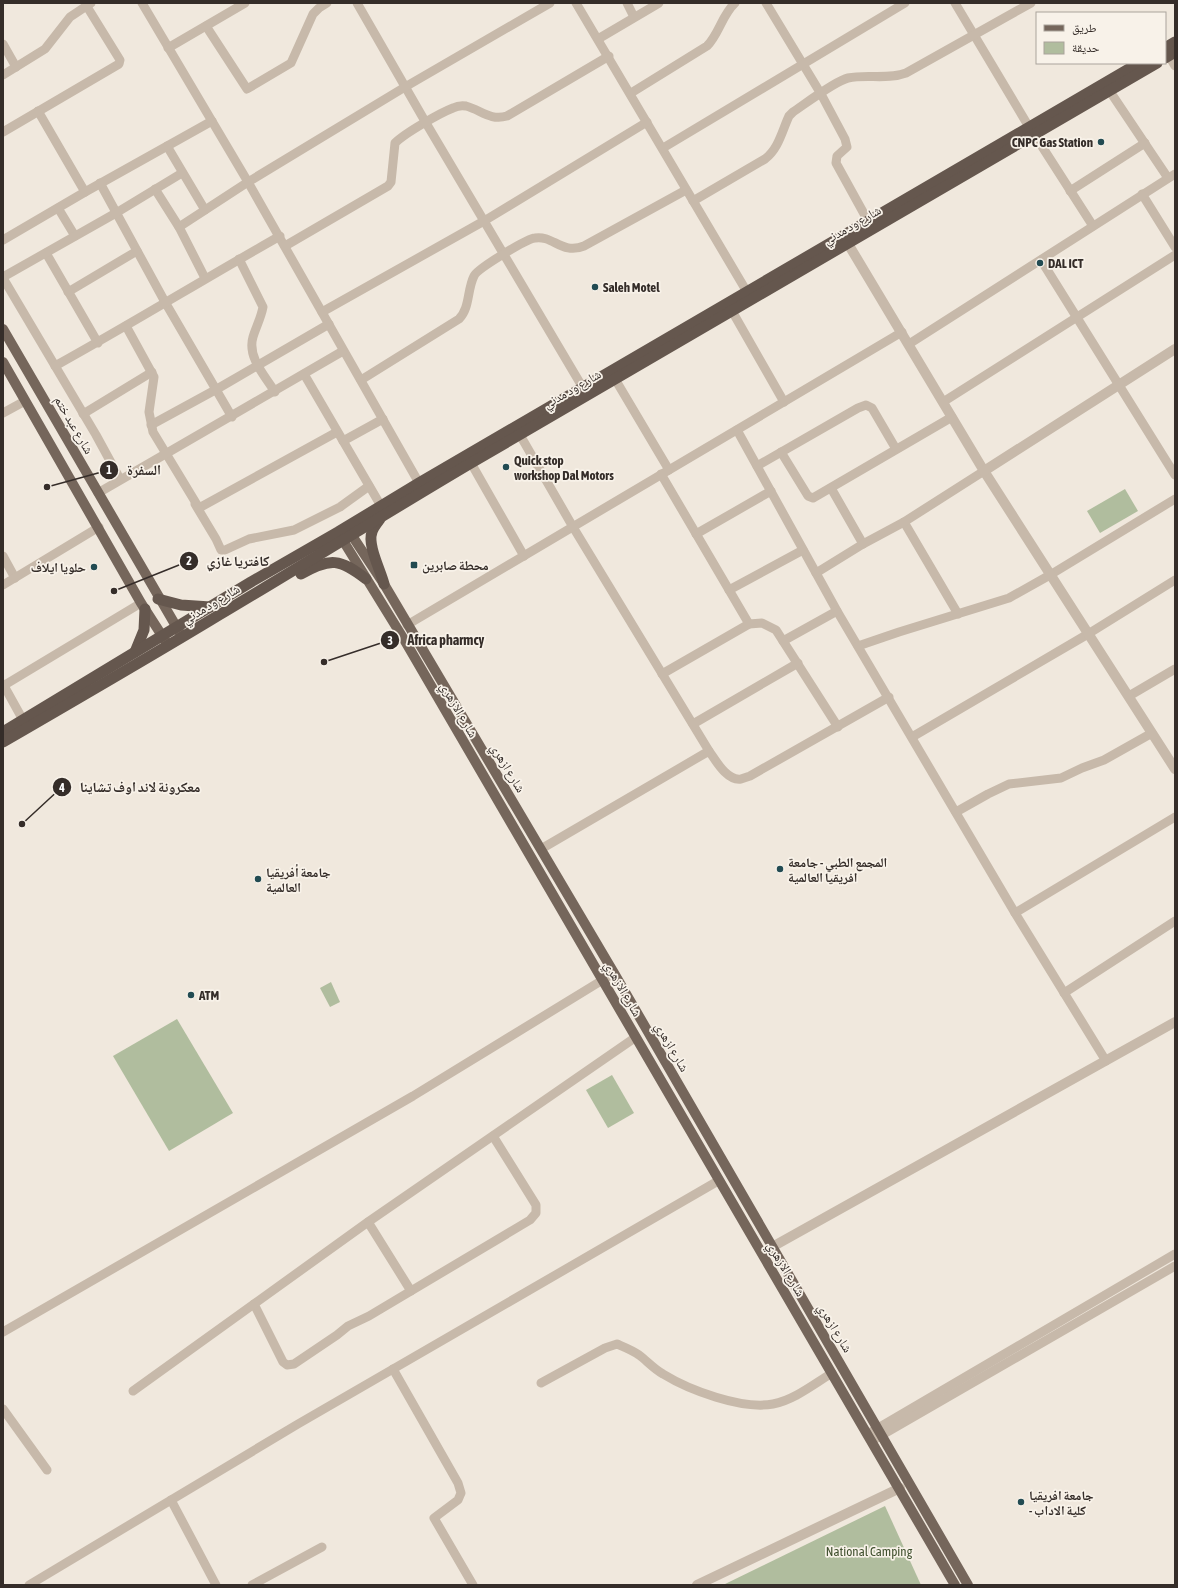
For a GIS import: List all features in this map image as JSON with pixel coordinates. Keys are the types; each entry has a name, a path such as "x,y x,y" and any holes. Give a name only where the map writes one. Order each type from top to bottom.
{"highway":[{"path":"1169,53 1175,42"},
{"name":"شارع ود مدني","path":"383,510 471,464 732,311 845,240 1031,130 1137,64"},
{"name":"شارع ود مدني","path":"3,732 135,652 165,641 182,637 209,622 383,510 419,483 747,292 845,240 868,221 1031,130 1110,90 1155,64"},
{"path":"383,510 373,529 370,539 384,584"},
{"name":"شارع ود مدني","path":"3,742 165,641 176,627 345,534"},
{"path":"209,622 221,620 304,572 327,563 342,563 366,579"},
{"path":"158,599 181,605 210,607"},
{"path":"135,652 144,630 143,606"}],"main road":[{"name":"شارع عبد ختم","path":"3,329 158,599 182,637"},
{"path":"3,362 143,606 165,641"},
{"name":"شارع الازهري","path":"345,534 366,579 422,671 603,980 718,1180 900,1488 955,1585"},
{"name":"شارع ازهري","path":"345,534 384,584 614,973 881,1432 968,1585"},
{"path":"422,671 432,666"}],"street":[{"path":"142,3 280,236 343,351 419,483"},
{"path":"168,48 245,3"},
{"path":"206,26 247,89 290,63 313,14 327,3"},
{"path":"357,3 503,255 583,388"},
{"path":"179,227 248,182 405,87 550,3"},
{"path":"576,3 631,93 686,190 747,292"},
{"path":"627,3 634,18"},
{"path":"598,39 658,3"},
{"path":"631,93 713,41 735,3"},
{"path":"766,3 821,94 845,139 847,147 837,156 836,163 868,221"},
{"path":"663,148 905,3"},
{"path":"955,3 1031,130 1093,226"},
{"path":"693,201 765,159 776,148 789,116 793,112 844,80 849,78 899,76 974,36 1031,3"},
{"path":"3,75 45,49 70,17 88,4 120,62 3,132"},
{"path":"3,44 16,67"},
{"path":"1169,53 1175,66"},
{"path":"285,246 388,186 391,182 395,143 426,123 459,106 466,106 493,117 498,118 506,116 608,56"},
{"path":"909,344 1172,176 1144,143 1110,90"},
{"path":"38,111 86,192"},
{"path":"3,240 100,183 212,121"},
{"path":"322,312 484,221 647,122"},
{"path":"1070,191 1144,143"},
{"path":"166,146 205,210"},
{"path":"120,479 3,277 116,213 182,173"},
{"path":"100,183 165,302 232,417"},
{"path":"155,190 179,227 205,278"},
{"path":"361,380 463,316 474,276 478,271 503,255 536,238 543,238 569,249 576,249 686,190"},
{"path":"1142,194 1175,247"},
{"path":"58,208 75,236"},
{"path":"55,366 280,236"},
{"path":"845,240 902,332 984,471 1175,770"},
{"path":"68,292 137,251"},
{"path":"46,253 98,342"},
{"path":"943,402 1175,255"},
{"path":"239,259 263,307 252,339 251,350 274,392"},
{"path":"1041,260 1175,475"},
{"path":"732,311 784,402"},
{"path":"151,425 217,389 329,324"},
{"path":"126,326 152,372 154,382 149,412 151,425 158,441 221,550 249,539 294,530 340,508 369,486"},
{"path":"408,625 902,332"},
{"path":"816,573 863,544 904,522 1175,349"},
{"path":"98,493 120,479 232,417 343,351"},
{"path":"83,414 152,372"},
{"path":"304,374 383,510"},
{"path":"615,380 665,472 696,534 749,624"},
{"path":"3,414 25,400"},
{"path":"757,466 858,408 866,405 872,408 896,449"},
{"path":"781,452 810,498 814,498 952,417"},
{"path":"343,442 383,419"},
{"path":"737,430 858,646 1015,913 1106,1061"},
{"path":"186,489 199,508 338,432"},
{"path":"520,435 573,527 710,752 724,770 733,777 740,779 750,776 889,697"},
{"path":"471,464 524,556"},
{"path":"831,488 863,544"},
{"path":"696,534 771,491"},
{"path":"858,646 1009,598 1175,500"},
{"path":"904,522 958,614"},
{"path":"3,585 99,527"},
{"path":"729,590 803,550"},
{"path":"3,556 15,578"},
{"path":"912,737 1088,634 1175,580"},
{"path":"23,720 3,685 143,606"},
{"path":"783,641 838,611"},
{"path":"662,674 749,624 762,622 776,630 838,727"},
{"path":"693,724 798,663"},
{"path":"1129,696 1175,669"},
{"path":"956,812 1009,784 1061,778 1104,760 1152,733"},
{"path":"541,849 710,752"},
{"path":"1015,913 1175,817"},
{"path":"1064,993 1175,922"},
{"path":"3,1332 413,1096 614,973"},
{"path":"772,1247 1175,1022"},
{"path":"132,1391 368,1222 636,1037"},
{"path":"254,1304 283,1362 287,1365 294,1364 348,1326 370,1316 530,1220 536,1213 536,1205 534,1200 492,1136"},
{"path":"28,1585 393,1369 718,1180"},
{"path":"368,1222 411,1291"},
{"path":"881,1432 1175,1254"},
{"path":"870,1438 1175,1266"},
{"path":"541,1383 605,1348 617,1344 639,1355 666,1376 710,1395 737,1403 762,1405 773,1404 789,1399 832,1373"},
{"path":"393,1369 458,1483 461,1493 458,1500 434,1518 472,1585"},
{"path":"3,1409 47,1470"},
{"path":"697,1585 900,1488"},
{"path":"171,1500 216,1585"},
{"path":"252,1585 322,1547"}],"green space":[{"path":"1125,489 1138,511 1100,533 1087,511"},
{"path":"331,982 340,1002 330,1007 320,988"},
{"path":"177,1019 233,1113 169,1151 113,1056"},
{"path":"612,1075 634,1113 608,1128 586,1090"},
{"name":"National Camping","path":"885,1506 921,1585 723,1585"}],"place":[{"name":"CNPC Gas Station","path":"1101,142"},
{"name":"DAL ICT","path":"1040,263"},
{"name":"Saleh Motel","path":"595,287"},
{"name":"Quick stop workshop Dal Motors","path":"506,467"},
{"name":"السفرة","path":"47,487"},
{"name":"محطة صابرين","path":"414,565"},
{"name":"حلويا ايلاف","path":"94,567"},
{"name":"كافتريا غازي","path":"114,591"},
{"name":"Africa pharmcy","path":"324,662"},
{"name":"معكرونة لاند اوف تشاينا","path":"22,824"},
{"name":"المجمع الطبي - جامعة افريقيا العالمية","path":"780,869"},
{"name":"جامعة أفريقيا العالمية","path":"258,879"},
{"name":"ATM","path":"191,995"},
{"name":"جامعة افريقيا - كلية الاداب","path":"1021,1502"}]}
